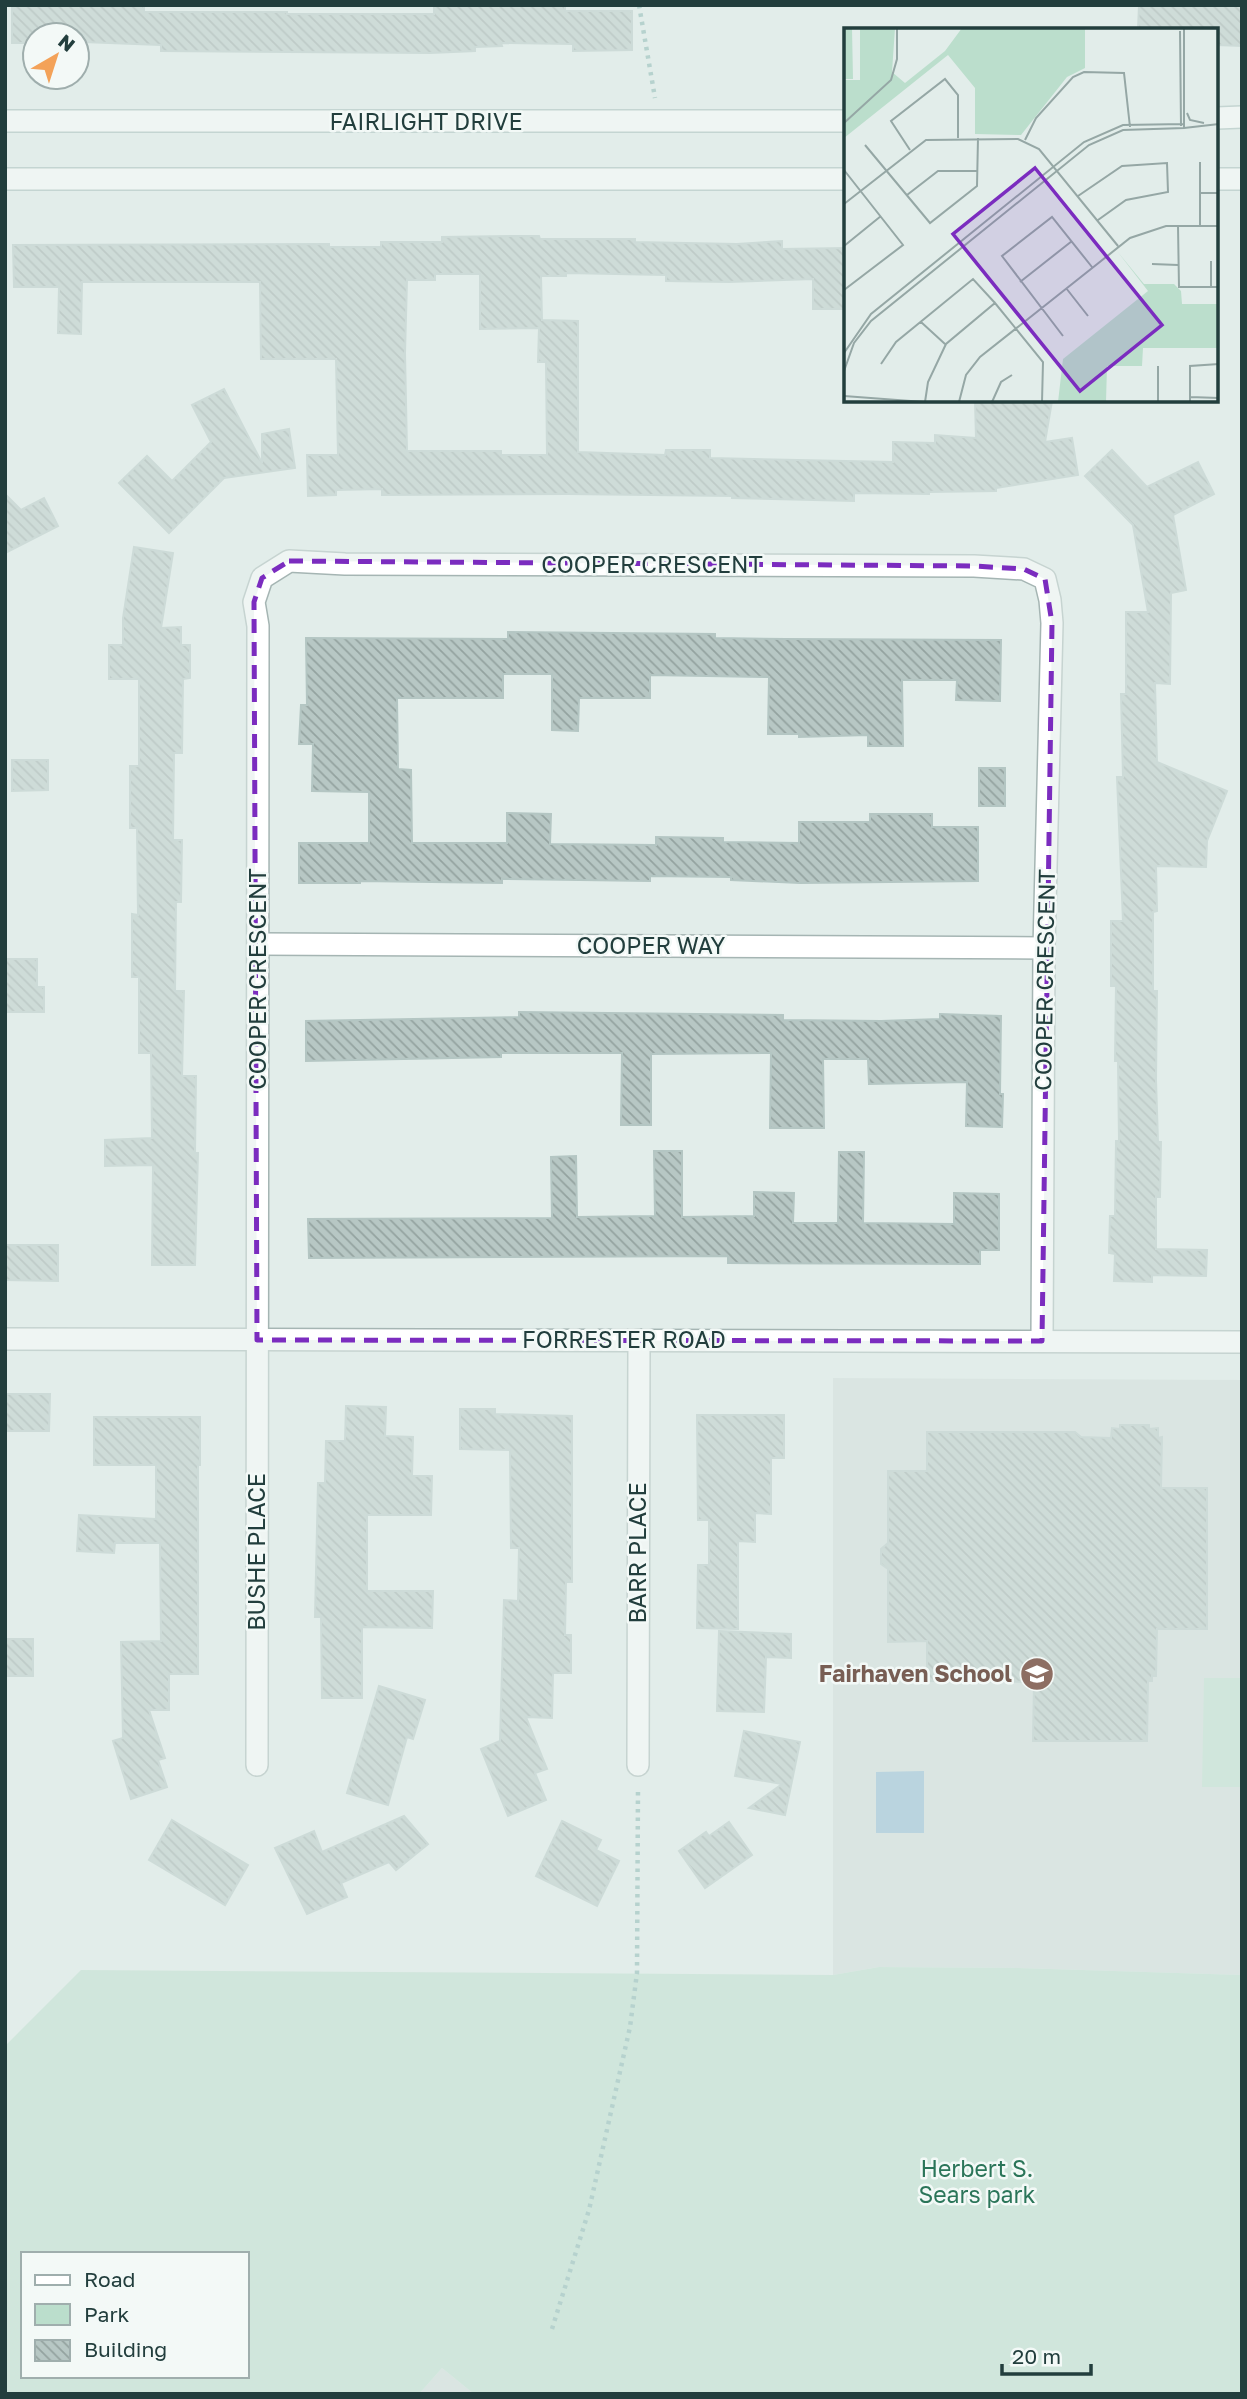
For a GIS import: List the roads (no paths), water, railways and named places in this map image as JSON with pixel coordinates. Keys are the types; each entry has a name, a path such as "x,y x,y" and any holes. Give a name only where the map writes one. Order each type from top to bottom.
{"street":[{"path":"1219,118 1242,117"},
{"name":"FAIRLIGHT DRIVE","path":"5,121 844,121"},
{"path":"5,178 844,179"},
{"path":"1219,179 1242,179"},
{"name":"COOPER CRESCENT","path":"257,1340 258,626 254,602 262,578 289,561 345,565 974,566 1024,569 1045,579 1052,623 1044,948 1042,1341"},
{"name":"COOPER WAY","path":"258,944 1044,948"},
{"name":"FORRESTER ROAD","path":"5,1339 1242,1342"},
{"name":"BUSHE PLACE","path":"257,1340 257,1765"},
{"name":"BARR PLACE","path":"638,1765 639,1340"}],"water":[{"path":"924,1771 924,1833 876,1833 876,1772"}],"place":[{"name":"Fairhaven School","path":"1037,1674"}],"park label":[{"name":"Herbert S. Sears park","path":"977,2182"}]}
